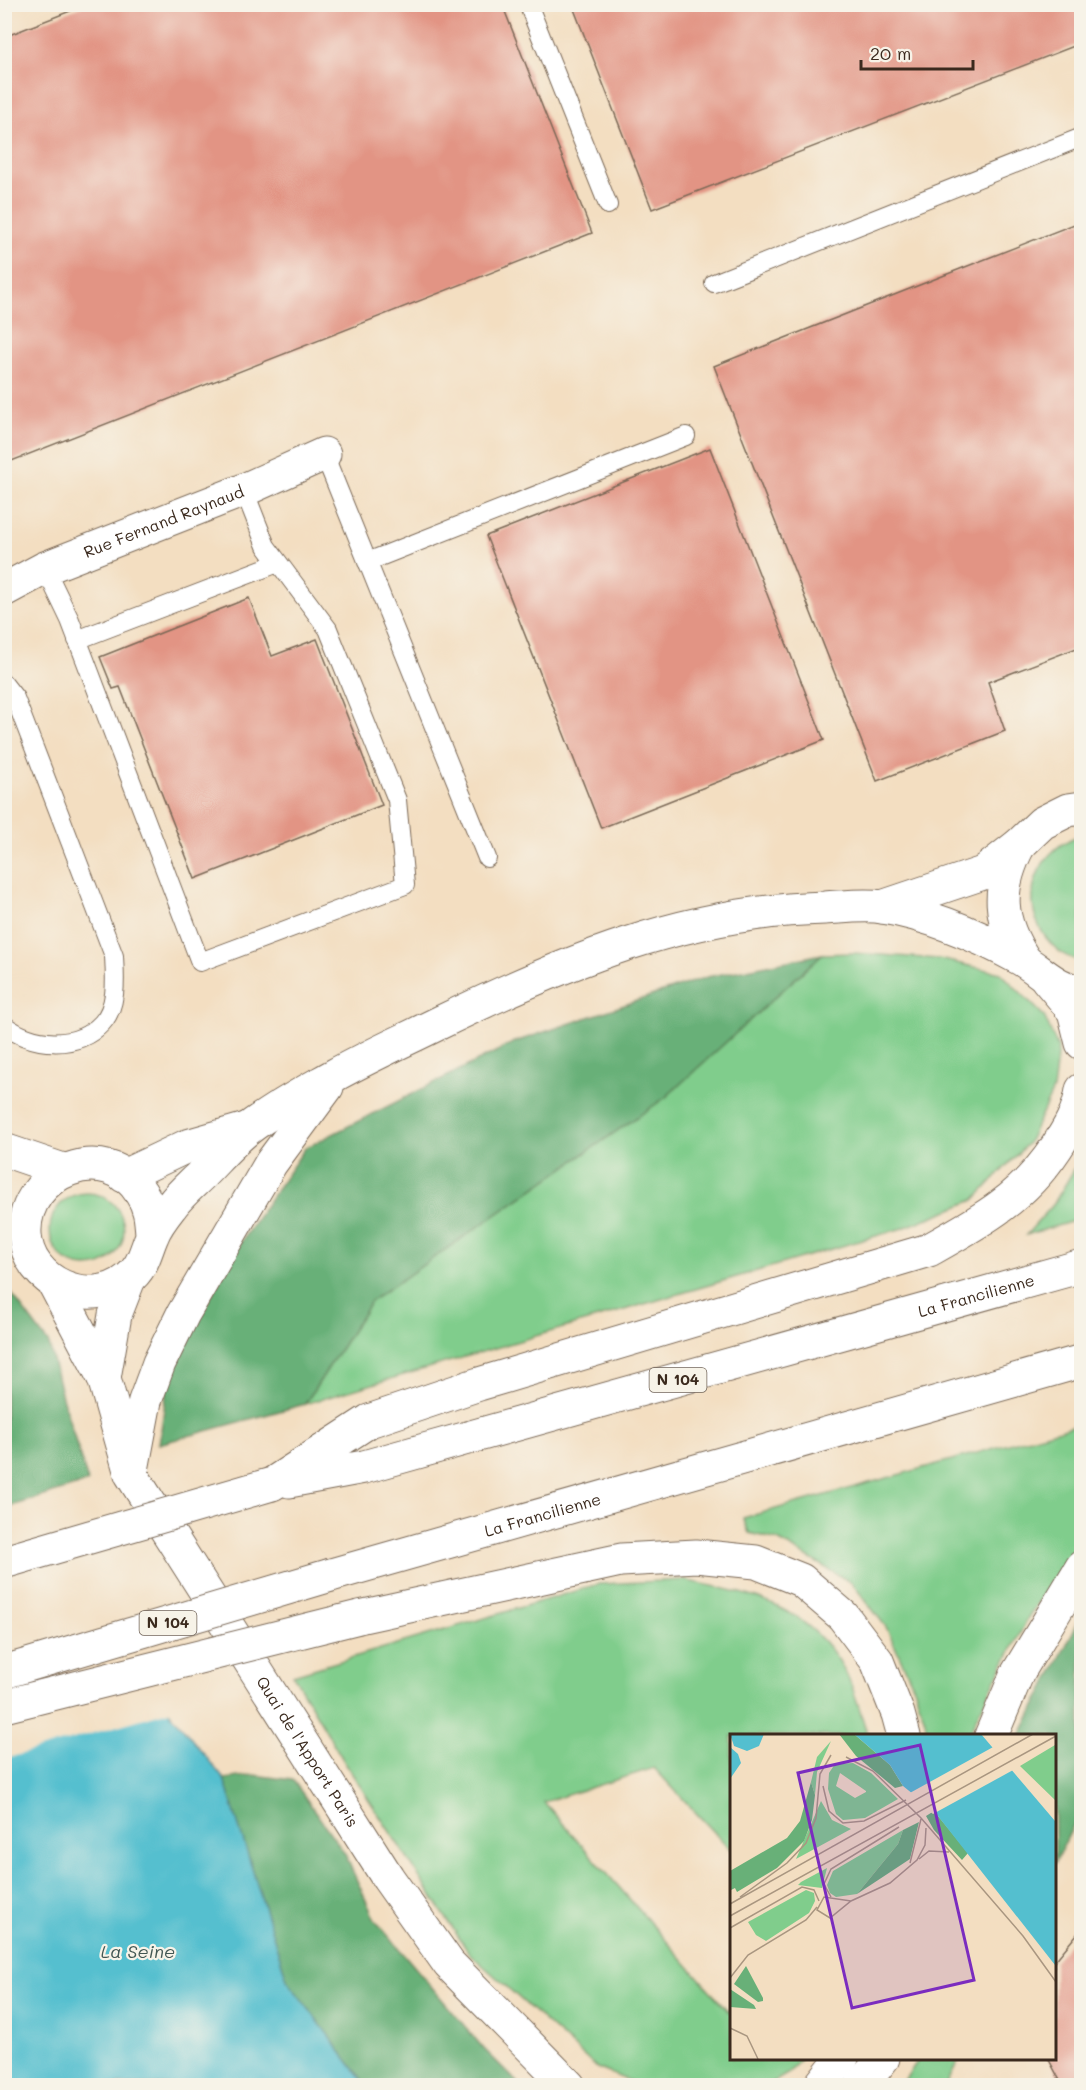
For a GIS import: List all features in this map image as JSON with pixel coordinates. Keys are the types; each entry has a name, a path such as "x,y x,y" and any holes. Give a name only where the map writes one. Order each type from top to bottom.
{"main road":[{"name":"Rue Fernand Raynaud","path":"4,590 45,568 244,490 324,454"},
{"path":"882,907 982,873 1020,844 1042,823 1068,810 1082,808"},
{"path":"1020,844 1008,866 1004,882 1003,916 1011,940 1074,1011 1082,1043"},
{"path":"152,1234 174,1203 248,1129 337,1073 515,986 623,943 725,917 807,908 882,907 968,931 1036,970 1082,992"},
{"path":"131,1474 145,1401 159,1363 183,1314 271,1163 337,1073"},
{"path":"272,1484 369,1421 479,1384 929,1250 988,1217 1021,1192 1046,1163 1068,1131 1080,1103 1082,1090"},
{"path":"124,1176 187,1146 248,1129"},
{"path":"4,1150 63,1170"},
{"path":"85,1165 110,1169 124,1176 140,1189 149,1208 152,1234 147,1256 129,1279 97,1293 75,1292 54,1283 37,1268 27,1248 26,1213 36,1193 63,1170 85,1165"},
{"path":"4,1205 25,1235"},
{"name":"La Francilienne","path":"4,1562 272,1484 364,1467 1082,1266"},
{"name":"Quai de l'Apport Paris","path":"104,1378 115,1315 129,1279"},
{"name":"Quai de l'Apport Paris","path":"54,1283 104,1378 131,1474 388,1878 449,1964 570,2085"},
{"name":"La Francilienne","path":"4,1672 331,1575 1082,1361"},
{"path":"4,1706 359,1617 621,1560 696,1556 756,1562 801,1580 843,1616 878,1661 903,1734"},
{"path":"991,1734 1017,1674 1082,1567"},
{"path":"820,2085 840,2060"},
{"path":"861,2085 881,2060"}],"lane":[{"path":"528,4 608,205"},
{"path":"714,283 1082,137"},
{"path":"367,562 686,435"},
{"path":"324,454 487,858"},
{"path":"45,568 105,710 200,962 405,885 397,800 328,629 266,546 244,490"},
{"path":"77,640 278,563"},
{"path":"4,684 15,698 114,956 116,991 103,1023 84,1035 57,1044 19,1036 4,1025"}],"green space":[{"path":"1082,835 1081,962 1062,954 1046,938 1037,921 1033,904 1034,887 1039,870 1049,856 1063,843"},
{"path":"853,953 939,959 1001,973 1044,1016 1058,1048 1053,1090 1028,1143 974,1200 903,1228 305,1404 371,1301 666,1097 822,954"},
{"path":"822,954 666,1097 371,1301 305,1404 159,1444 168,1381 232,1255 305,1148 515,1042 707,977"},
{"path":"1081,1158 1081,1219 1026,1235 1053,1205"},
{"path":"87,1193 101,1196 113,1204 121,1216 124,1230 121,1244 113,1256 101,1264 87,1267 73,1264 61,1256 53,1244 50,1230 53,1216 61,1204 73,1196"},
{"path":"5,1285 49,1344 62,1397 88,1482 5,1508"},
{"path":"1081,1424 1081,1539 1029,1616 970,1734 929,1734 915,1690 886,1627 852,1583 778,1540 749,1533 743,1518"},
{"path":"683,1580 754,1597 776,1606 796,1617 814,1631 831,1649 845,1671 855,1694 867,1734 730,1734 730,1849 654,1768 544,1802 729,2012 730,2010 730,2060 799,2060 789,2073 767,2086 639,2085 597,2068 469,1953 345,1763 293,1675 599,1584"},
{"path":"1081,1616 1081,1810 1056,1861 1056,1734 1021,1734"},
{"path":"253,1775 293,1780 345,1854 375,1920 484,2049 520,2085 366,2085 287,1980 224,1779"},
{"path":"918,2060 958,2060 946,2085 901,2085"}],"water":[{"name":"La Seine","path":"4,1507 224,1779 287,1980 366,2085 5,2085"}],"pier":[{"path":"4,1504 7,1505 172,1710 5,1759"}],"building":[{"path":"88,4 502,4 592,233 4,464 4,37"},
{"path":"572,4 1082,4 1082,43 652,209"},
{"path":"1082,221 1082,646 988,682 1005,731 877,781 714,366"},
{"path":"710,448 824,740 601,828 486,536"},
{"path":"249,598 272,656 317,639 382,805 195,879 120,687 113,689 100,657"},
{"path":"1082,1928 1082,2086 1063,2086 1049,2060 1056,2060 1056,1960"}]}
